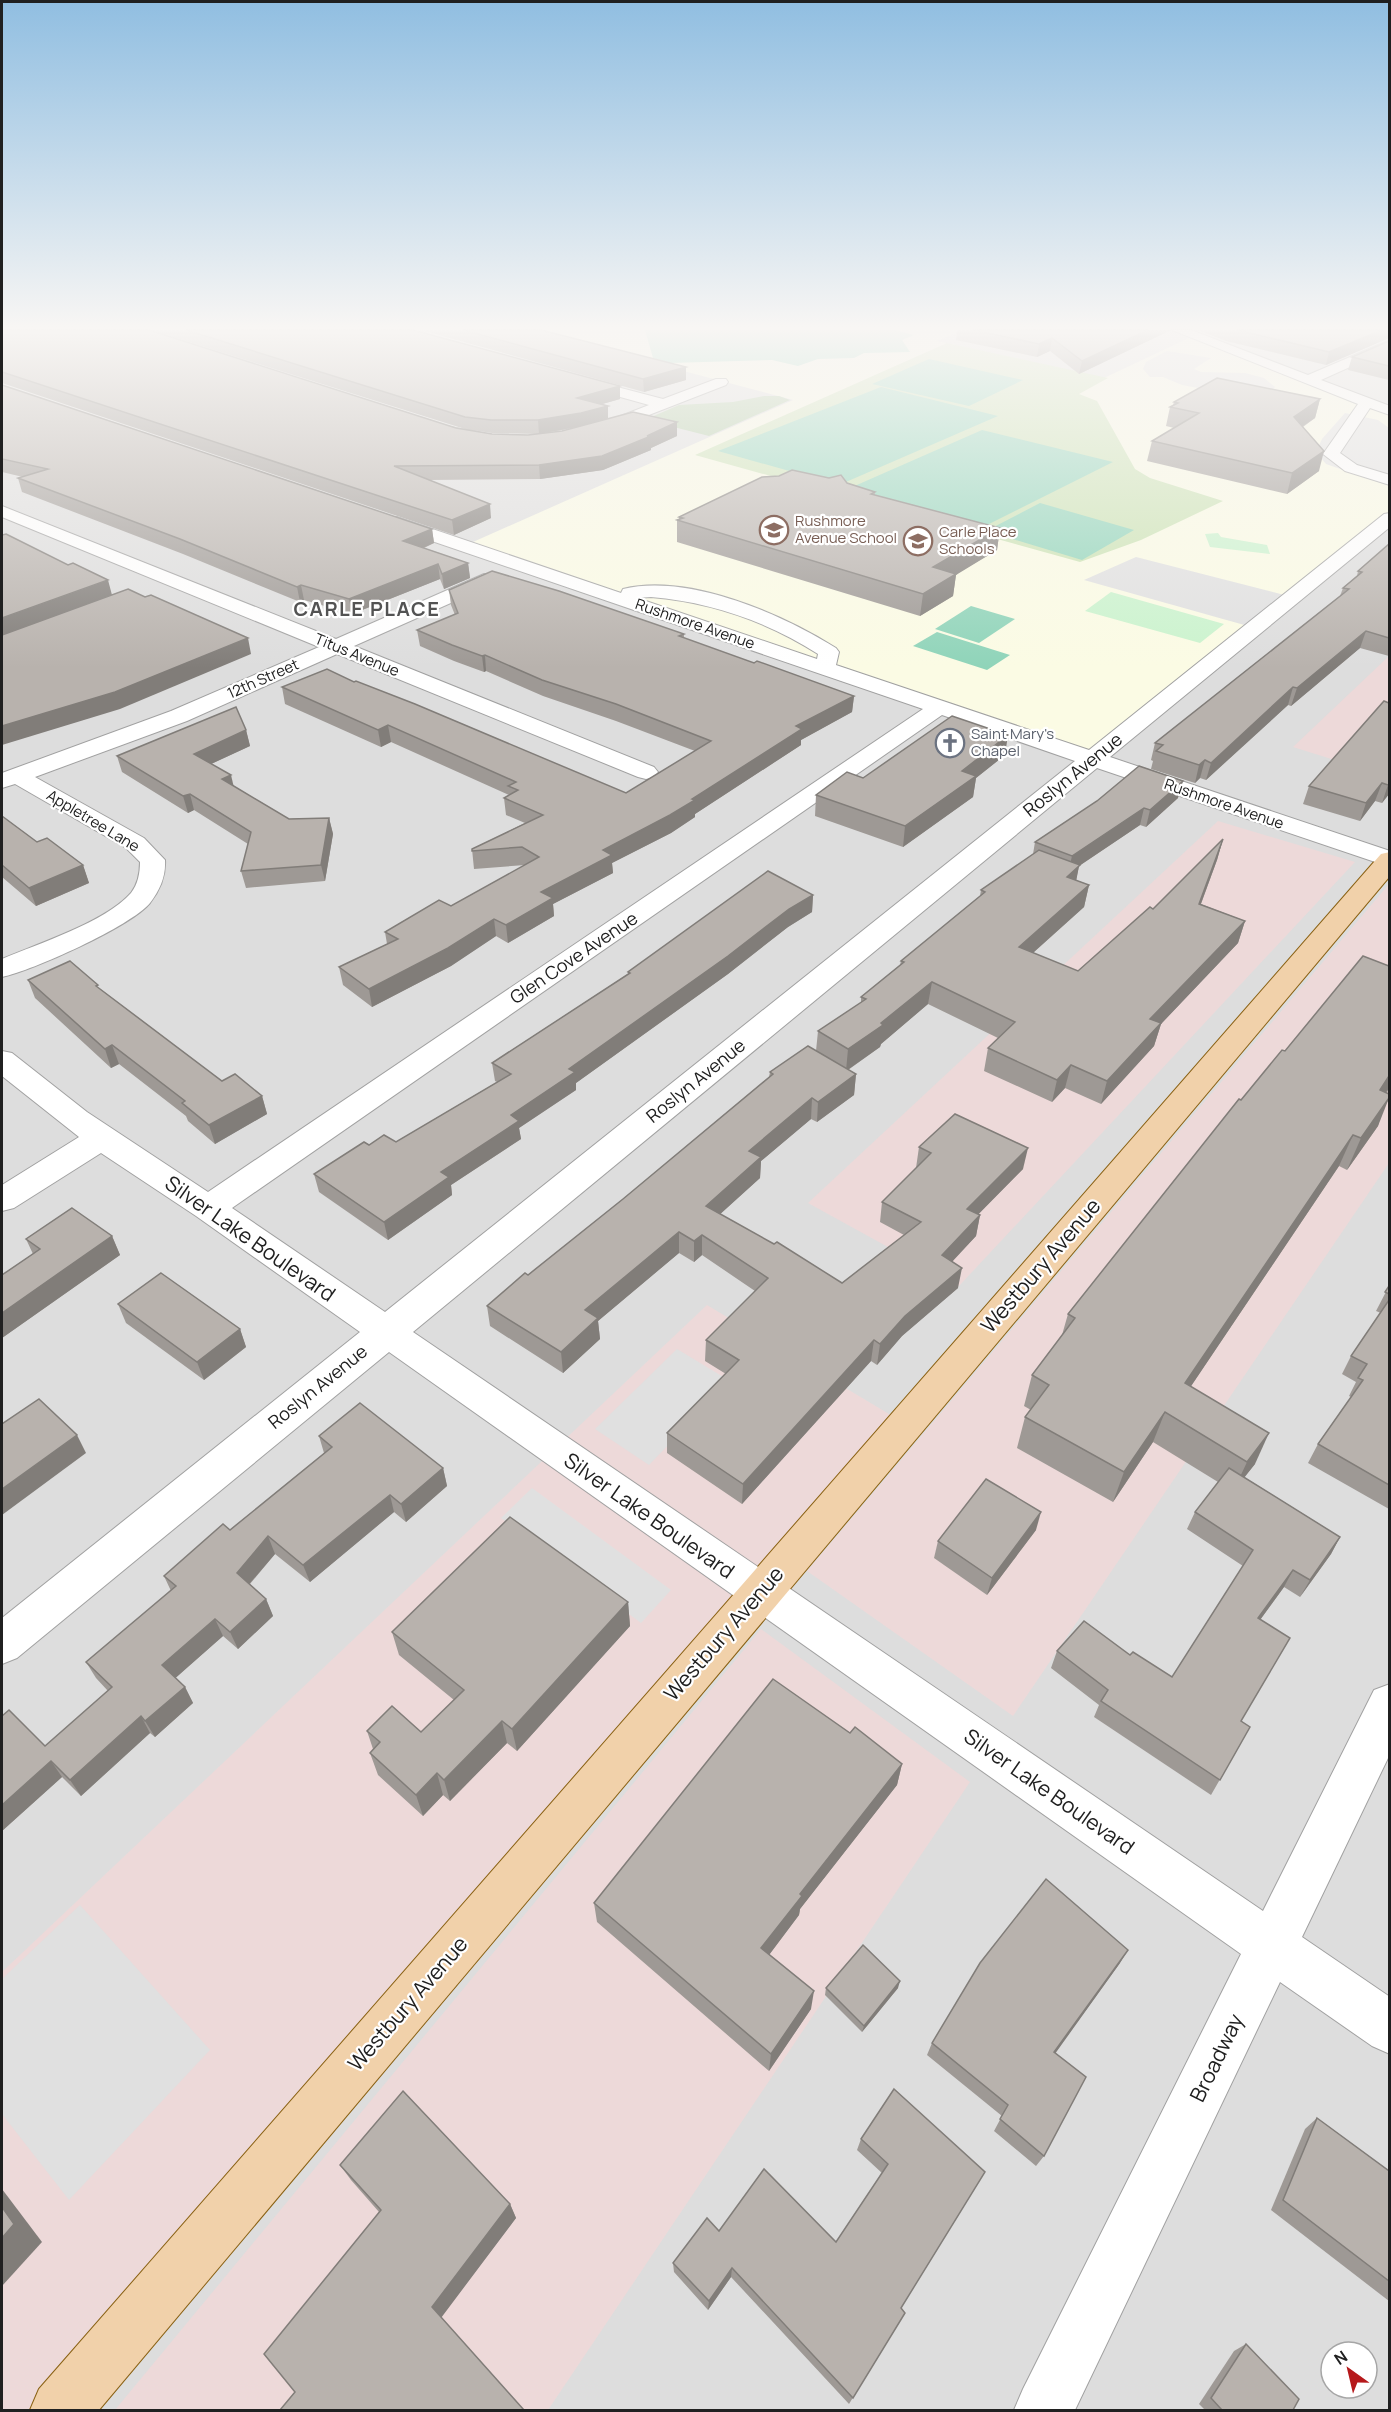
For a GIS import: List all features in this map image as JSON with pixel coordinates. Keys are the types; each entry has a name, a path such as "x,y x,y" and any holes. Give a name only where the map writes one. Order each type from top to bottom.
{"main road":[{"name":"Westbury Avenue","path":"60,2410 1389,860"}],"street":[{"path":"1339,443 1331,454 1351,468 1389,480"},
{"name":"Titus Avenue","path":"2,512 646,772"},
{"name":"Rushmore Avenue","path":"374,515 1389,860"},
{"name":"Roslyn Avenue","path":"2,1644 1389,518"},
{"path":"2,531 27,522"},
{"name":"12th Street","path":"9,778 158,725 520,565"},
{"path":"144,592 174,581"},
{"path":"613,597 640,590 662,590 744,612 810,638 829,652 825,668"},
{"name":"Glen Cove Avenue","path":"208,1208 940,707"},
{"name":"Appletree Lane","path":"2,969 116,918 140,900 153,875 152,860 135,843 9,778"},
{"name":"Silver Lake Boulevard","path":"2,1060 33,1089 101,1138 208,1208 1389,2028"},
{"path":"2,1200 101,1138"},
{"name":"Broadway","path":"1044,2410 1389,1705"}],"shaded area":[{"path":"2,443 1389,443 1389,2410 2,2410"},
{"name":"Carle Place Schools","path":"697,443 1389,443 1389,518 1093,759 464,546"},
{"path":"1320,443 1389,443 1389,486 1326,464 1316,452"},
{"path":"1136,557 1292,597 1255,628 1084,580"},
{"path":"1389,656 1389,777 1293,747"},
{"path":"1218,821 1355,862 959,1286 808,1203"},
{"path":"1389,884 1389,1163 1013,1716 807,1571"},
{"path":"707,1305 899,1420 71,2410 2,2410 2,1972"},
{"path":"677,1349 730,1381 649,1465 595,1429"},
{"path":"532,1488 671,1590 641,1623 501,1518"},
{"path":"761,1629 970,1782 548,2410 115,2410"},
{"path":"80,1905 210,2050 69,2200 2,2114 2,1979"}],"green space":[{"path":"723,443 1120,443 1135,469 1150,478 1223,501 1141,540 1080,562 695,455"},
{"path":"739,443 937,443 839,485 718,451"},
{"path":"953,443 1033,443 1113,462 985,526 850,488"},
{"path":"1040,503 1134,530 1082,560 986,531"},
{"path":"1218,533 1221,537 1267,545 1270,554 1210,547 1205,534"},
{"path":"1111,592 1224,624 1200,643 1085,611"},
{"path":"971,606 1015,619 979,643 935,629"},
{"path":"937,632 1010,655 987,670 913,646"}],"building":[{"path":"2,443 174,443 432,529 403,541 468,563 442,574 438,564 349,599 301,585 297,587 180,539 18,478 48,469 2,459"},
{"path":"217,443 635,443 602,456 539,465 394,466 490,504 452,520"},
{"path":"1159,443 1317,443 1324,451 1292,473"},
{"path":"792,470 829,478 841,475 847,483 875,492 871,494 1000,528 933,567 956,574 923,594 677,520 762,477 779,476"},
{"path":"6,534 68,565 73,563 108,580 2,618 2,535"},
{"path":"1389,544 1389,638 1366,631 1297,688 1293,687 1211,763 1205,760 1199,765 1156,751 1163,745 1155,743 1349,589 1343,588 1362,572 1358,571"},
{"path":"492,571 559,591 684,634 679,636 854,696 796,726 802,729 692,799 695,800 603,850 612,855 541,892 553,898 506,925 494,919 448,948 369,989 339,967 398,939 385,932 439,900 451,906 539,857 522,847 472,851 472,849 543,815 504,798 518,790 508,786 516,782 388,725 378,730 282,687 327,669 626,793 711,741 616,704 542,680 485,655 482,656 452,645 417,630 458,613 449,590"},
{"path":"128,589 145,597 151,595 248,638 115,692 2,726 2,635"},
{"path":"1384,701 1389,703 1389,784 1382,783 1366,803 1309,786"},
{"path":"236,707 246,730 194,754 231,775 222,779 289,819 329,818 321,865 241,871 251,832 190,794 183,796 117,756"},
{"path":"952,716 1008,735 962,771 976,776 905,826 816,795 847,772 863,778"},
{"path":"1139,766 1183,781 1150,810 1144,808 1072,856 1035,842 1097,801"},
{"path":"2,816 37,842 47,838 83,865 29,888 2,865"},
{"path":"1223,839 1199,904 1245,921 1150,1019 1161,1023 1107,1081 1071,1065 1057,1080 988,1048 1015,1022 932,982 881,1023 883,1025 848,1049 818,1031 866,999 861,997 985,892 981,890 1039,850 1080,865 1067,877 1089,885 1019,947 1078,971 1150,907 1153,909"},
{"path":"768,871 813,895 789,909 728,956 569,1069 575,1072 511,1115 519,1121 441,1172 449,1177 384,1222 314,1174 364,1142 369,1145 384,1135 396,1142 511,1074 492,1063 630,973 628,972"},
{"path":"1363,956 1389,966 1389,1076 1380,1090 1389,1094 1389,1098 1361,1138 1353,1135 1185,1383 1269,1433 1247,1462 1165,1412 1124,1472 1025,1417 1049,1385 1032,1375 1075,1318 1068,1314 1239,1099 1241,1100 1282,1050 1285,1051"},
{"path":"70,961 98,985 96,986 222,1081 235,1074 262,1096 209,1125 182,1103 185,1101 112,1045 105,1049 28,980"},
{"path":"808,1046 856,1074 818,1102 812,1098 749,1151 761,1157 706,1206 774,1244 777,1242 842,1283 921,1222 882,1202 931,1153 919,1147 955,1114 1028,1148 967,1209 980,1215 942,1255 962,1268 905,1316 880,1344 874,1340 743,1484 667,1433 739,1360 706,1340 768,1278 702,1235 694,1241 679,1232 585,1310 598,1318 561,1352 487,1306 525,1273 528,1275 623,1199 773,1074 770,1072"},
{"path":"72,1208 112,1236 2,1313 2,1275 40,1249 26,1239"},
{"path":"161,1273 240,1329 197,1362 118,1304"},
{"path":"1389,1300 1389,1485 1318,1444 1363,1380 1358,1378 1367,1364 1351,1356"},
{"path":"39,1399 77,1435 2,1489 2,1424"},
{"path":"360,1403 443,1468 401,1504 390,1495 303,1565 268,1536 237,1573 266,1599 230,1632 215,1619 162,1665 185,1687 145,1721 141,1716 70,1780 51,1761 2,1805 2,1716 9,1710 45,1746 112,1687 86,1662 176,1586 164,1576 223,1524 230,1530 332,1447 319,1436"},
{"path":"1229,1468 1340,1537 1310,1580 1293,1570 1258,1618 1290,1638 1241,1721 1250,1727 1220,1780 1101,1701 1108,1690 1057,1651 1084,1621 1130,1655 1133,1652 1172,1677 1253,1550 1195,1512"},
{"path":"986,1479 1041,1512 992,1578 938,1541"},
{"path":"510,1517 628,1602 512,1729 502,1721 444,1780 437,1773 416,1795 370,1753 380,1742 367,1731 392,1706 421,1732 464,1690 392,1632"},
{"path":"773,1679 850,1733 855,1727 902,1764 800,1894 802,1896 761,1948 814,1991 771,2054 594,1903"},
{"path":"1046,1879 1128,1950 1054,2052 1086,2077 1044,2156 1000,2119 1008,2105 932,2043 980,1963"},
{"path":"863,1945 900,1981 864,2026 826,1988"},
{"path":"894,2089 985,2172 901,2308 905,2313 853,2398 732,2268 709,2301 673,2263 707,2218 719,2231 764,2169 836,2242 888,2164 861,2139"},
{"path":"403,2091 510,2204 432,2307 524,2410 280,2410 295,2392 264,2354 381,2210 340,2165"},
{"path":"1317,2118 1389,2171 1389,2281 1283,2200"},
{"path":"2,2207 14,2224 2,2238"},
{"path":"1246,2344 1299,2399 1293,2410 1222,2410 1211,2398"}],"place":[{"name":"Rushmore Avenue School","path":"774,530"},
{"name":"Carle Place Schools","path":"918,541"},
{"name":"Saint Mary's Chapel","path":"950,743"}],"district":[{"name":"CARLE PLACE","path":"367,609"}]}
